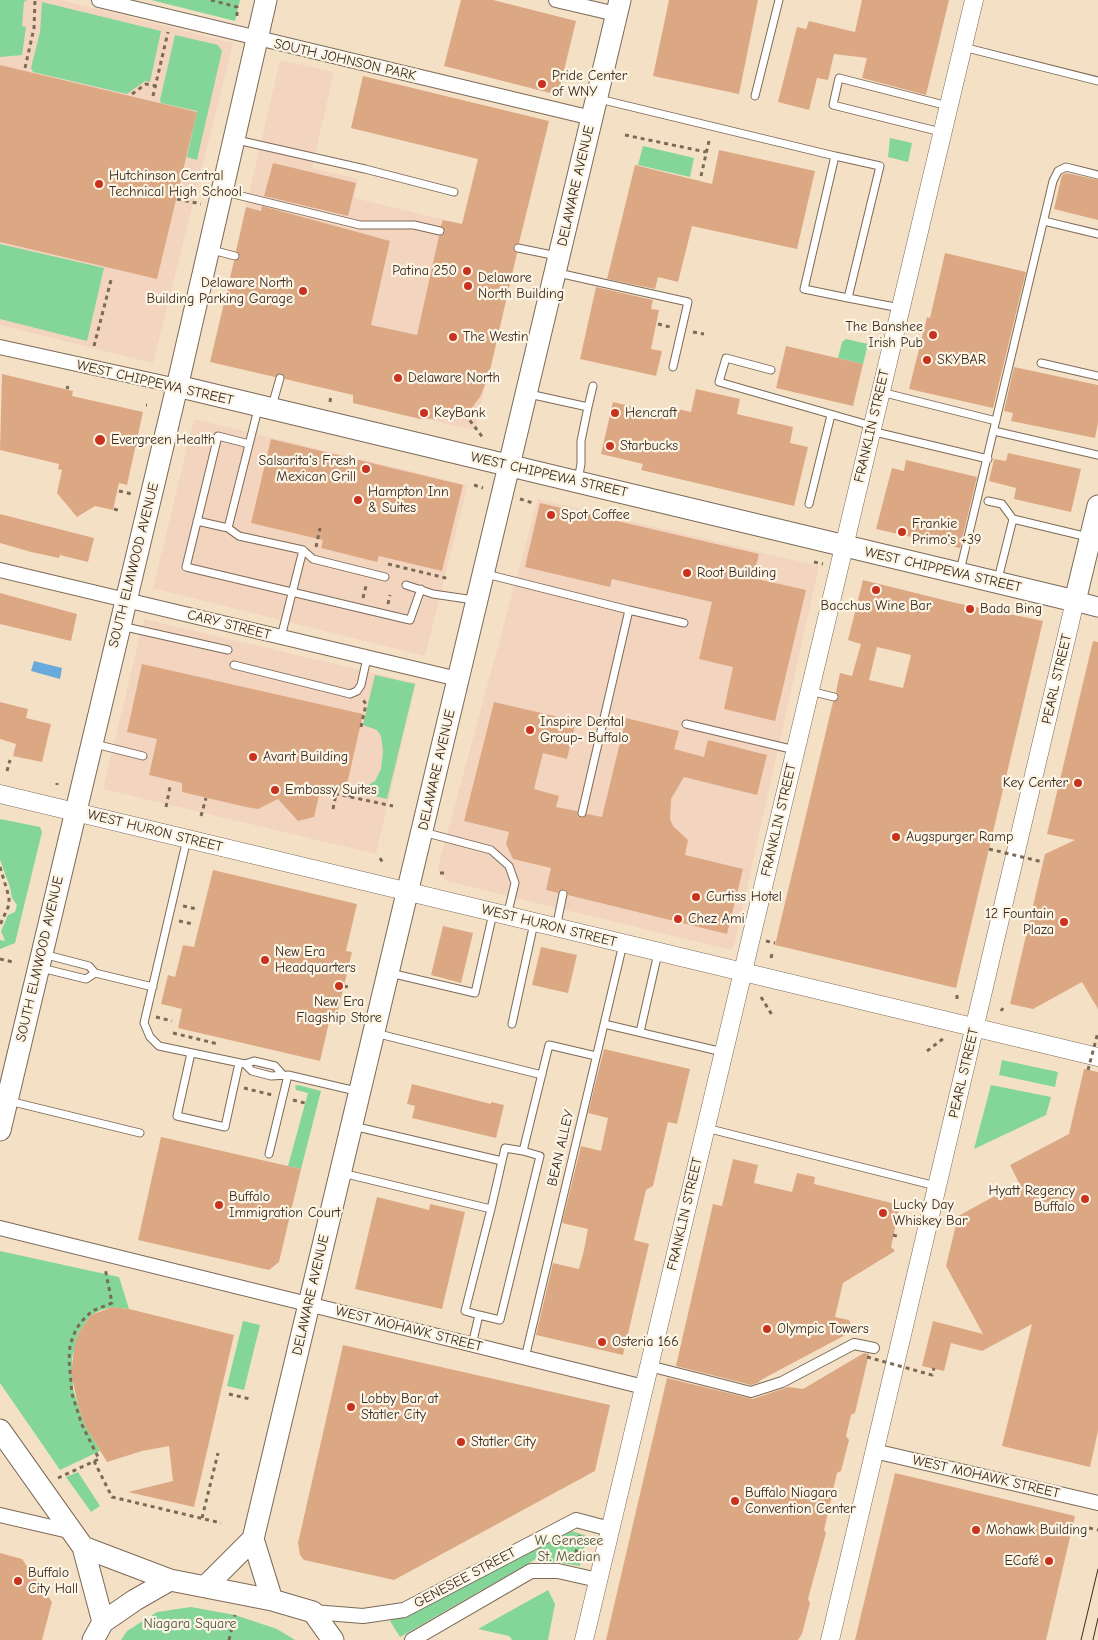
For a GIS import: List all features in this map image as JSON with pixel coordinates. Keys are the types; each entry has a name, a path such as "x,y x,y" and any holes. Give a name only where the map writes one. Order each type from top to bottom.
{"main road":[{"name":"SOUTH ELMWOOD AVENUE","path":"0,1130 177,386 266,0"},
{"name":"DELAWARE AVENUE","path":"253,1539 618,7"},
{"name":"WEST CHIPPEWA STREET","path":"177,386 1098,607"},
{"name":"PEARL STREET","path":"1075,601 1098,506"},
{"path":"0,1430 78,1540 98,1631 135,1600 170,1580"},
{"path":"206,1586 253,1539 272,1600"},
{"path":"78,1540 170,1580 272,1600 313,1612 333,1640"}],"street":[{"name":"SOUTH JOHNSON PARK","path":"99,0 257,39 594,108"},
{"path":"556,0 618,7"},
{"name":"FRANKLIN STREET","path":"584,1640 974,0"},
{"name":"WEST CHIPPEWA STREET","path":"0,347 177,386"},
{"name":"CARY STREET","path":"0,570 458,679"},
{"name":"PEARL STREET","path":"830,1640 1075,601"},
{"name":"WEST HURON STREET","path":"0,794 974,1028 1093,1064"},
{"name":"WEST MOHAWK STREET","path":"0,1228 644,1386"},
{"path":"649,1366 751,1392 782,1382 854,1344 874,1348"},
{"name":"WEST MOHAWK STREET","path":"874,1451 1098,1503"},
{"path":"0,1515 78,1540"},
{"name":"GENESEE STREET","path":"313,1612 363,1616 404,1610 576,1520 610,1529"},
{"name":"GENESEE STREET","path":"412,1640 532,1571 558,1571 598,1580"}],"lane":[{"path":"755,96 779,0"},
{"path":"962,47 1098,81"},
{"path":"942,132 833,106 839,78 948,106"},
{"path":"594,108 880,166 848,298"},
{"path":"234,140 365,169 454,192"},
{"path":"835,156 804,289 900,308"},
{"path":"960,574 1053,181 1058,171 1066,167 1098,175"},
{"path":"222,191 360,225 414,225 440,231"},
{"path":"1044,221 1098,234"},
{"path":"518,248 557,264 688,302 673,367"},
{"path":"209,249 235,256"},
{"path":"771,370 726,358 719,382 832,415 872,429 988,459"},
{"path":"1041,363 1098,376"},
{"path":"228,528 250,444 265,407 280,378"},
{"path":"578,482 581,464 581,441 592,386"},
{"path":"880,392 996,421"},
{"path":"526,394 588,407"},
{"path":"809,504 832,415"},
{"path":"994,431 1098,455"},
{"path":"250,444 218,436 186,567 410,620 421,590"},
{"path":"988,501 1002,504 1013,519 1091,538"},
{"path":"997,583 1013,519"},
{"path":"197,521 228,528 239,536 303,550 313,560 385,577"},
{"path":"281,637 303,550"},
{"path":"484,573 684,623"},
{"path":"406,585 421,590 477,600"},
{"path":"582,812 629,610"},
{"path":"119,625 228,650"},
{"path":"234,665 350,694 357,691 362,685 368,658"},
{"path":"810,691 834,697"},
{"path":"686,724 795,750"},
{"path":"91,743 143,756"},
{"path":"388,972 475,993 500,914 515,883 509,866 491,850 422,832"},
{"path":"186,839 144,1023 150,1037 159,1046 242,1064 252,1071 271,1076 286,1075 359,1092"},
{"path":"556,928 563,894"},
{"path":"512,1024 534,923"},
{"name":"BEAN ALLEY","path":"526,1358 623,944"},
{"path":"640,1032 658,952"},
{"path":"40,960 89,966 96,973 153,987"},
{"path":"40,960 86,979 96,973"},
{"path":"604,1024 724,1052"},
{"path":"374,1032 542,1075"},
{"path":"523,1152 549,1045 596,1056"},
{"path":"191,1053 177,1116 225,1127 242,1064"},
{"path":"242,1064 254,1061 275,1066 286,1075"},
{"path":"269,1154 286,1075"},
{"path":"7,1100 140,1133"},
{"path":"351,1125 502,1161"},
{"path":"706,1128 937,1186"},
{"path":"505,1148 540,1156 500,1320 465,1311 502,1161 505,1148"},
{"path":"340,1173 491,1209"},
{"path":"472,1345 480,1315"}],"path":[{"path":"25,68 34,28 35,0"},
{"path":"211,0 237,7 238,17"},
{"path":"153,96 169,29"},
{"path":"132,94 146,84 156,86"},
{"path":"625,135 706,152"},
{"path":"701,176 709,141"},
{"path":"177,199 197,204"},
{"path":"94,346 111,280"},
{"path":"330,402 332,394"},
{"path":"465,414 484,440"},
{"path":"126,442 139,446"},
{"path":"474,485 483,488"},
{"path":"119,491 128,493"},
{"path":"520,499 533,503"},
{"path":"114,509 121,511"},
{"path":"317,540 320,528"},
{"path":"814,562 824,564"},
{"path":"385,564 450,579"},
{"path":"363,598 366,586"},
{"path":"389,603 390,595"},
{"path":"361,728 366,704"},
{"path":"7,771 10,760"},
{"path":"166,807 170,787"},
{"path":"349,797 350,791"},
{"path":"327,792 392,806"},
{"path":"333,809 336,794"},
{"path":"201,816 206,798"},
{"path":"989,849 1044,862"},
{"path":"380,858 383,863"},
{"path":"0,867 6,882 9,905 0,924"},
{"path":"179,905 197,909"},
{"path":"176,920 193,924"},
{"path":"0,959 14,962"},
{"path":"761,997 772,1015"},
{"path":"155,1017 172,1021"},
{"path":"1093,1064 1098,1032"},
{"path":"926,1051 946,1037"},
{"path":"243,1088 273,1095"},
{"path":"292,1100 305,1103"},
{"path":"897,1218 904,1220"},
{"path":"893,1235 900,1237"},
{"path":"58,1478 99,1459 82,1425 72,1394 69,1360 76,1329 92,1311 112,1303 106,1263"},
{"path":"868,1357 932,1375 934,1368"},
{"path":"229,1394 250,1399"},
{"path":"202,1518 218,1454"},
{"path":"94,1461 112,1497 221,1522"},
{"path":"1089,1528 1098,1530"},
{"path":"574,1562 581,1533"},
{"path":"230,1640 235,1615"}],"shaded area":[{"name":"Hutchinson Central Technical High School","path":"0,0 61,0 233,43 153,363 0,325"},
{"path":"280,60 334,72 312,168 358,179 354,198 520,238 475,430 353,403 353,394 337,391 341,375 359,379 390,241 246,207"},
{"path":"194,419 468,485 425,656 153,588"},
{"path":"538,499 819,566 734,946 731,950 446,881 439,873 438,867"},
{"path":"144,619 416,683 376,854 103,789"}],"green space":[{"path":"0,0 27,0 24,2 22,26 26,27 22,55 0,57"},
{"path":"151,0 240,0 235,21"},
{"path":"42,2 161,31 150,82 145,81 127,94 33,72 31,68 40,32"},
{"path":"175,35 218,45 222,51 197,160 187,157 197,111 161,103 160,100"},
{"path":"890,138 912,143 908,162 888,157"},
{"path":"643,146 694,158 690,177 638,165"},
{"path":"0,244 104,268 87,341 0,319"},
{"path":"846,339 868,344 863,364 838,358 842,342"},
{"path":"375,675 415,684 387,799 354,791 355,786 367,786 375,781 381,769 383,751 381,736 377,730 363,725"},
{"path":"0,819 40,827 42,832 15,943 0,949 0,940 5,941 1,931 8,915 15,912 17,905 12,898 0,860"},
{"path":"1002,1060 1058,1072 1055,1087 999,1075"},
{"path":"298,1085 321,1091 301,1169 288,1166 308,1093 296,1090 295,1086"},
{"path":"991,1085 1051,1097 1046,1115 974,1149"},
{"path":"0,1251 119,1277 129,1309 112,1307 101,1310 91,1315 79,1332 72,1358 73,1389 84,1423 100,1451 60,1470 0,1383"},
{"path":"243,1321 260,1325 244,1390 227,1386"},
{"path":"78,1472 100,1506 91,1512 66,1477"},
{"name":"W Genesee St. Median","path":"572,1531 587,1536 580,1566 536,1559 400,1637 390,1621 423,1607"},
{"path":"548,1590 555,1604 548,1640 512,1640 509,1636 478,1629"},
{"name":"Niagara Square","path":"191,1607 235,1615 277,1629 295,1640 121,1640 127,1631 157,1612"}],"water":[{"path":"34,661 62,668 60,679 31,671"}],"building":[{"path":"461,0 493,0 576,21 558,95 444,66"},
{"path":"669,0 758,0 739,94 653,76"},
{"path":"862,0 949,0 926,95 862,78 867,58 834,54 828,80 817,78 809,110 778,102 797,27 806,29 809,21 855,32"},
{"path":"0,65 197,112 157,279 0,242"},
{"path":"363,76 549,121 519,243 513,246 517,253 489,375 480,397 470,410 459,418 420,419 353,403 353,395 285,379 281,373 275,377 210,362 234,261 240,257 236,251 246,207 261,211 262,206 390,241 371,325 417,335 439,236 445,232 441,226 443,220 462,224 478,159 351,128"},
{"path":"719,150 815,171 797,249 692,226 678,282 658,277 655,289 607,279 635,165 712,184"},
{"path":"273,163 356,183 348,216 264,196"},
{"path":"1067,173 1098,180 1098,220 1054,209 1062,175"},
{"path":"945,253 1026,272 993,408 909,389 927,317 930,318"},
{"path":"596,287 653,300 651,309 659,310 651,349 662,351 656,376 580,359"},
{"path":"786,346 863,364 853,406 776,388"},
{"path":"1014,367 1098,385 1098,423 1095,438 1011,421 1013,413 1004,411"},
{"path":"2,374 73,391 72,396 143,412 127,485 119,483 113,510 95,506 77,517 57,493 62,470 58,469 59,464 0,450"},
{"path":"696,389 740,399 737,414 793,427 790,443 808,447 794,506 641,470 643,464 601,454 613,402 672,416 673,408 691,412"},
{"name":"Hampton Inn & Suites","path":"271,439 463,485 442,571 379,556 377,562 321,548 323,540 251,523"},
{"path":"1008,453 1081,469 1071,512 1014,499 1016,488 989,481 994,459 1006,461"},
{"path":"906,460 977,477 960,548 876,529 892,468 904,471"},
{"path":"540,503 759,554 753,578 806,590 775,721 724,709 733,667 699,659 712,602 612,579 610,587 525,567"},
{"path":"0,514 94,538 88,562 60,555 59,558 31,552 0,543"},
{"name":"Augspurger Ramp","path":"863,580 956,603 1043,621 956,988 775,945 833,702 839,698 836,692 840,673 852,676 861,644 848,640","holes":["877,647 911,655 903,688 869,680"]},
{"path":"0,593 77,614 71,641 0,624"},
{"name":"12 Fountain Plaza","path":"1093,641 1098,642 1098,1009 1082,982 1033,1009 1010,1004 1045,854 1075,840 1047,834"},
{"name":"Avant Building","path":"142,664 363,714 345,793 321,788 314,817 298,821 278,799 258,809 246,807 182,792 182,783 149,775 157,739 127,732"},
{"path":"0,702 28,709 26,718 51,724 42,762 13,756 16,744 0,739"},
{"path":"494,702 576,721 567,759 543,753 534,789 559,796 556,807 577,811 578,816 581,818 587,814 602,817 626,718 679,731 674,749 704,757 708,740 767,755 757,795 684,777 671,799 670,819 673,826 688,840 685,855 743,869 727,934 568,895 565,889 558,893 546,890 551,868 513,859 506,844 509,832 464,821"},
{"name":"New Era Headquarters","path":"213,870 357,904 346,951 352,952 336,1019 330,1018 320,1061 178,1028 182,1009 161,1004 168,975 175,977 183,945 194,947"},
{"path":"443,926 473,933 461,983 431,975"},
{"path":"541,947 577,955 568,993 532,985"},
{"path":"604,1049 690,1069 677,1124 668,1122 653,1186 646,1190 634,1240 649,1244 623,1355 536,1335 553,1263 579,1269 584,1250 588,1229 562,1223 581,1146 601,1151 608,1118 588,1113"},
{"path":"1084,1069 1098,1072 1098,1431 1090,1467 1002,1446 1032,1324 982,1351 951,1343 944,1371 922,1366 933,1321 983,1334 946,1266 958,1216 1019,1183 1010,1165 1069,1134"},
{"path":"412,1084 491,1104 491,1102 504,1105 496,1138 412,1118 415,1106 407,1104"},
{"name":"Buffalo Immigration Court","path":"161,1137 301,1169 279,1262 269,1270 138,1240"},
{"path":"733,1159 758,1165 754,1183 792,1192 797,1173 815,1177 814,1184 900,1205 891,1247 895,1251 843,1283 835,1317 849,1320 852,1326 849,1333 760,1382 751,1385 676,1366 713,1204 722,1206"},
{"path":"377,1197 429,1210 430,1204 465,1212 442,1309 355,1289"},
{"path":"112,1307 129,1309 234,1335 194,1507 128,1492 173,1481 169,1446 142,1451 107,1462 84,1424 71,1373 75,1343 79,1332 91,1315"},
{"name":"Statler City","path":"343,1345 610,1405 595,1471 394,1580 304,1560 300,1555 298,1543"},
{"name":"Buffalo Niagara Convention Center","path":"864,1353 869,1354 855,1413 851,1415 846,1436 849,1440 841,1471 837,1473 824,1530 826,1533 808,1599 810,1603 802,1634 798,1640 606,1640 667,1378 753,1399 788,1387 803,1389"},
{"path":"895,1473 1075,1516 1046,1640 855,1640"},
{"name":"Buffalo City Hall","path":"0,1553 22,1559 52,1602 42,1640 0,1640"}],"tram line":[{"path":"1081,1640 1098,1569"},
{"path":"1093,1640 1098,1618"}],"place":[{"name":"Pride Center of WNY","path":"542,84"},
{"name":"Hutchinson Central Technical High School","path":"99,184"},
{"name":"Patina 250","path":"467,271"},
{"name":"Delaware North Building","path":"468,286"},
{"name":"Delaware North Building Parking Garage","path":"303,291"},
{"name":"The Banshee Irish Pub","path":"933,335"},
{"name":"The Westin","path":"453,337"},
{"name":"SKYBAR","path":"927,360"},
{"name":"Delaware North","path":"398,378"},
{"name":"KeyBank","path":"424,413"},
{"name":"Hencraft","path":"615,413"},
{"name":"Evergreen Health","path":"100,440"},
{"name":"Starbucks","path":"610,446"},
{"name":"Salsarita's Fresh Mexican Grill","path":"366,469"},
{"name":"Hampton Inn & Suites","path":"358,500"},
{"name":"Spot Coffee","path":"551,515"},
{"name":"Frankie Primo's +39","path":"902,532"},
{"name":"Root Building","path":"687,573"},
{"name":"Bacchus Wine Bar","path":"876,590"},
{"name":"Bada Bing","path":"970,609"},
{"name":"Inspire Dental Group- Buffalo","path":"530,730"},
{"name":"Avant Building","path":"253,757"},
{"name":"Key Center","path":"1078,783"},
{"name":"Embassy Suites","path":"275,790"},
{"name":"Augspurger Ramp","path":"896,837"},
{"name":"Curtiss Hotel","path":"696,897"},
{"name":"Chez Ami","path":"678,919"},
{"name":"12 Fountain Plaza","path":"1064,922"},
{"name":"New Era Headquarters","path":"265,960"},
{"name":"New Era Flagship Store","path":"339,986"},
{"name":"Hyatt Regency Buffalo","path":"1085,1199"},
{"name":"Buffalo Immigration Court","path":"219,1205"},
{"name":"Lucky Day Whiskey Bar","path":"883,1213"},
{"name":"Olympic Towers","path":"767,1329"},
{"name":"Osteria 166","path":"602,1342"},
{"name":"Lobby Bar at Statler City","path":"351,1407"},
{"name":"Statler City","path":"461,1442"},
{"name":"Buffalo Niagara Convention Center","path":"735,1501"},
{"name":"Mohawk Building","path":"976,1530"},
{"name":"ECafé","path":"1049,1561"},
{"name":"Buffalo City Hall","path":"18,1581"}]}
